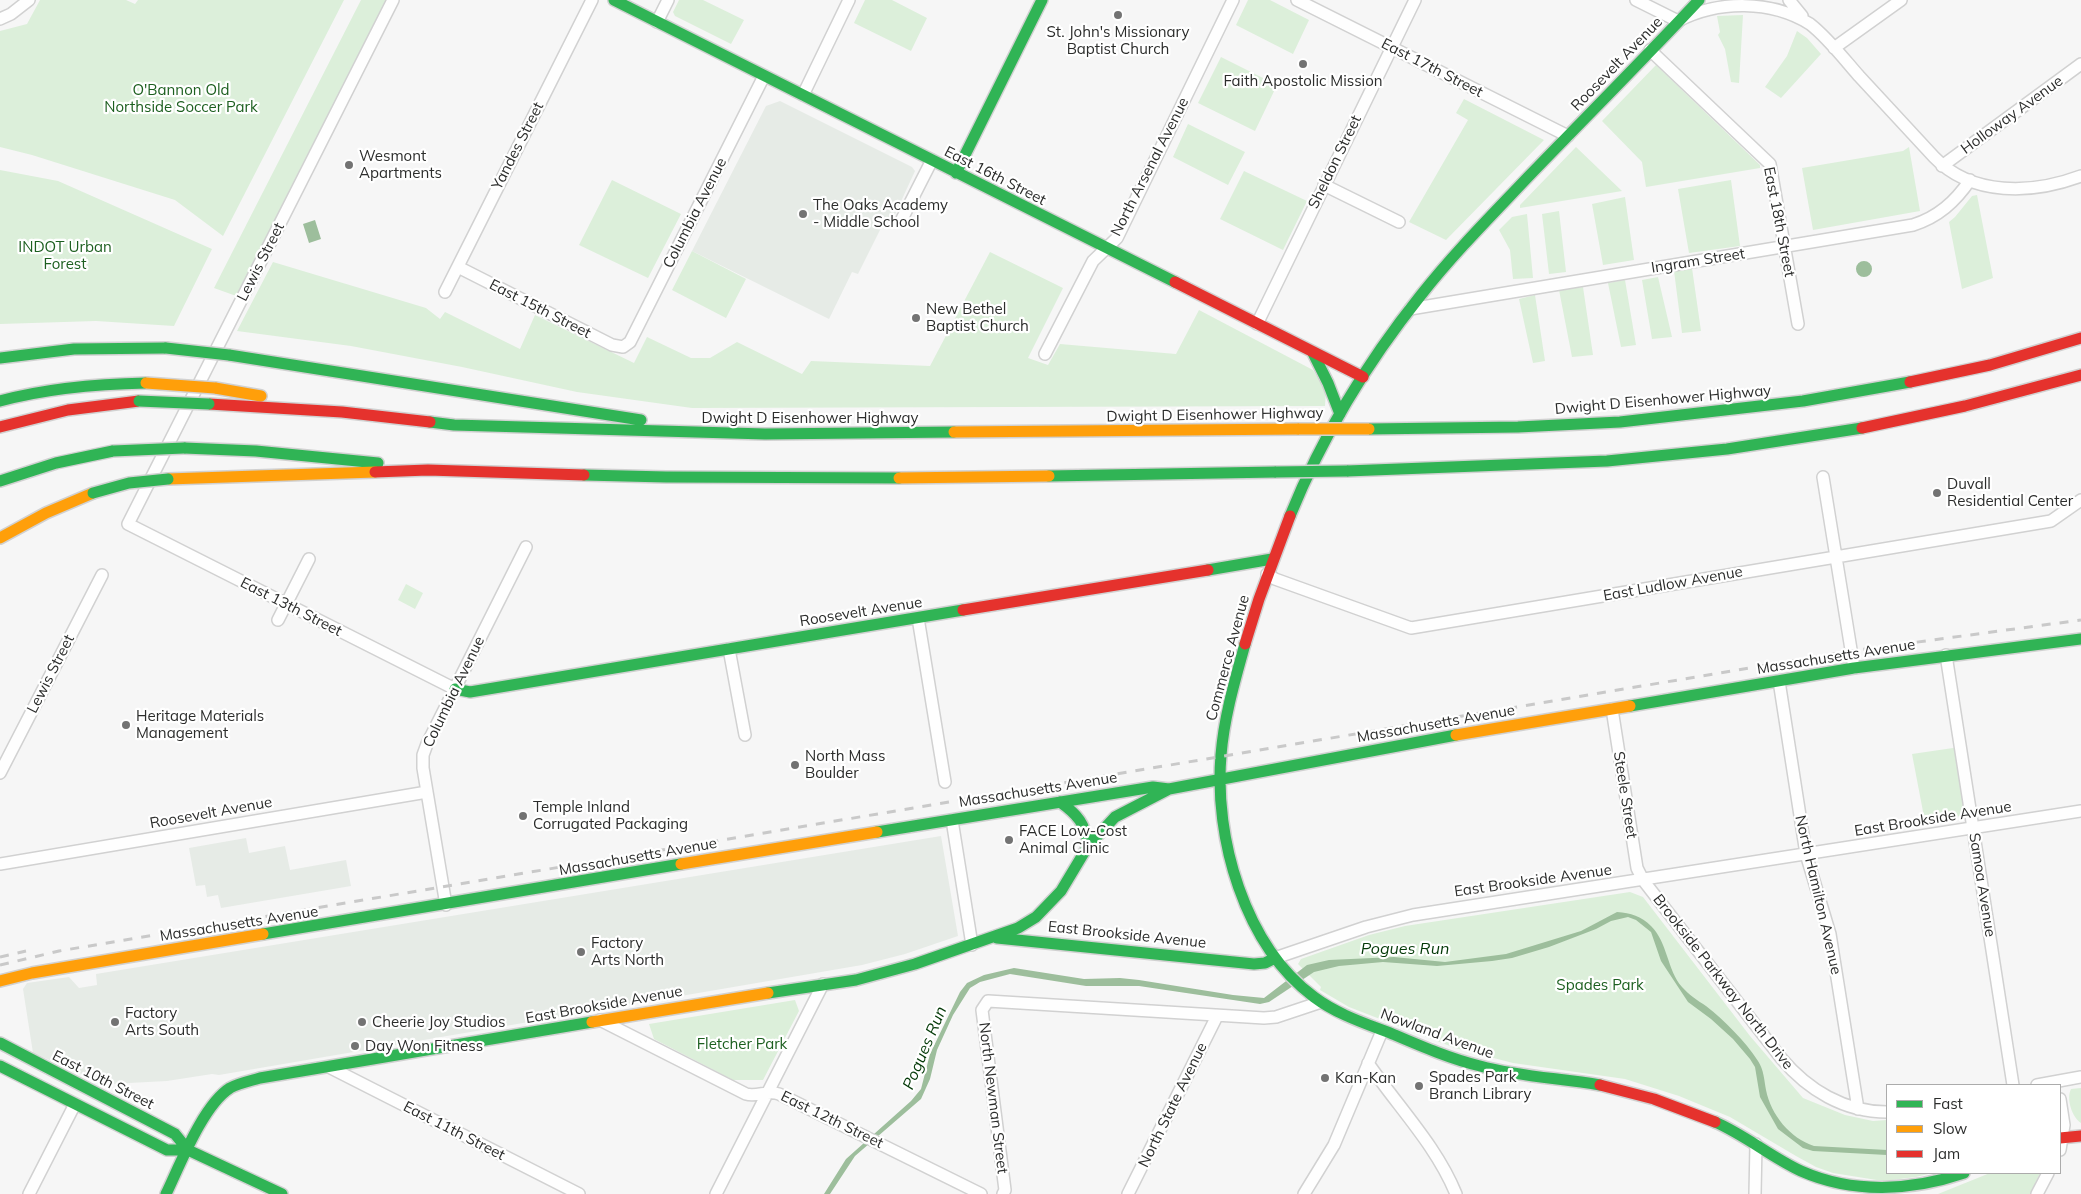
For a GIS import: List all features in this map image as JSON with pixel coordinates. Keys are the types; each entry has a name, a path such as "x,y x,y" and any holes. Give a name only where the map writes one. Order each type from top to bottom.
{"main road":[{"name":"East 16th Street","path":"614,0 1363,378"},
{"path":"956,173 1042,0"},
{"path":"1678,21 1699,0"},
{"name":"Roosevelt Avenue","path":"1363,378 1410,309 1458,251 1678,21"},
{"name":"Dwight D Eisenhower Highway","path":"342,412 454,425 765,434 1299,430 1608,423 1797,403 1899,386 2016,357 2081,338"},
{"path":"0,358 74,349 166,348 229,355 654,422 765,434"},
{"path":"1313,353 1328,383 1340,414"},
{"path":"0,538 46,513 93,493 129,483 168,479 447,470 695,477 918,478 1347,471 1576,463 1782,441 1868,427 2006,396 2081,375"},
{"name":"Commerce Avenue","path":"1275,958 1259,936 1236,878 1225,831 1221,757 1228,714 1248,634 1272,559 1302,485 1340,414 1363,378"},
{"path":"0,401 16,396 64,388 146,383 215,388 342,412"},
{"path":"0,427 27,418 100,403 139,401 342,412"},
{"path":"0,481 53,463 81,456 150,448 256,451 447,470"},
{"name":"Roosevelt Avenue","path":"455,689 470,692 1272,559"},
{"name":"Massachusetts Avenue","path":"0,982 32,973 1060,802 1153,787 1170,789 1378,749 1854,668 2081,639"},
{"name":"East Brookside Avenue","path":"188,1150 219,1097 229,1089 245,1082 600,1020 856,980 993,938 1018,928 1046,909 1067,882 1088,846 1115,817 1170,789"},
{"path":"1060,802 1082,821 1088,846"},
{"name":"East Brookside Avenue","path":"993,938 1080,945 1254,964 1275,958"},
{"name":"Nowland Avenue","path":"1275,958 1310,994 1321,1002 1350,1018 1382,1031 1458,1061 1492,1070 1530,1077 1590,1084 1634,1093 1717,1123 1801,1171 1826,1181 1857,1189 1898,1191 1936,1184 1961,1174"},
{"name":"East 10th Street","path":"0,1043 175,1134 188,1150"},
{"name":"East 10th Street","path":"0,1066 167,1150 188,1150 282,1194"},
{"path":"2061,1138 2081,1136"},
{"path":"166,1194 188,1150"}],"street":[{"name":"Lewis Street","path":"128,524 394,0"},
{"name":"Yandes Street","path":"445,292 592,0"},
{"path":"657,22 668,0"},
{"path":"803,96 850,0"},
{"name":"North Arsenal Avenue","path":"1045,354 1093,261 1117,238 1233,0"},
{"name":"East 17th Street","path":"1297,0 1568,136"},
{"name":"Sheldon Street","path":"1257,324 1415,0"},
{"path":"1636,0 1678,21"},
{"path":"1789,0 1810,24"},
{"path":"1834,48 1901,0"},
{"path":"0,19 11,14 28,1"},
{"name":"Roosevelt Avenue","path":"1678,21 1710,6 1742,1 1769,4 1782,8 1810,24 1942,166 1970,180 1992,187 2023,189 2051,186 2079,178"},
{"name":"East 18th Street","path":"1650,50 1770,164 1798,324"},
{"name":"Holloway Avenue","path":"1942,166 2081,64"},
{"name":"Columbia Avenue","path":"623,348 630,342 764,76"},
{"path":"902,220 932,160"},
{"name":"Ingram Street","path":"1410,309 1784,247 1922,222 1947,207 1970,180"},
{"path":"1324,185 1399,222"},
{"name":"East 15th Street","path":"458,268 612,345 623,348"},
{"path":"1823,477 1854,668"},
{"name":"East Ludlow Avenue","path":"1267,574 1275,579 1411,628 2051,521 2081,500"},
{"name":"East 13th Street","path":"128,524 455,689"},
{"name":"Columbia Avenue","path":"446,905 423,768 425,750 526,547"},
{"path":"278,620 310,559"},
{"name":"Lewis Street","path":"0,773 102,575"},
{"path":"918,618 945,782"},
{"path":"730,649 745,735"},
{"name":"Samoa Avenue","path":"1946,656 2013,1084"},
{"name":"North Hamilton Avenue","path":"1779,681 1806,854 1830,934 1858,1109"},
{"name":"Steele Street","path":"1612,709 1637,868 1643,880"},
{"name":"Roosevelt Avenue","path":"0,864 427,792"},
{"name":"East Brookside Avenue","path":"1275,958 1366,927 1413,915 2081,811"},
{"path":"952,820 972,945"},
{"name":"Brookside Parkway North Drive","path":"1643,880 1790,1069 1815,1090 1840,1103 1858,1109 1886,1112"},
{"path":"716,1194 822,984"},
{"name":"North Newman Street","path":"1004,1194 982,1010 988,1000 1217,1016"},
{"path":"1217,1016 1268,1018 1321,1002"},
{"name":"North State Avenue","path":"1128,1194 1217,1016"},
{"name":"East 12th Street","path":"600,1020 746,1094 779,1094 981,1194"},
{"path":"1304,1194 1334,1145 1382,1031"},
{"path":"1368,1063 1429,1144 1446,1172 1456,1194"},
{"name":"East 11th Street","path":"329,1067 578,1194"},
{"path":"2057,1083 2081,1077"},
{"path":"29,1194 75,1104"},
{"path":"2061,1105 2063,1117 2061,1138"},
{"path":"1755,1194 1756,1144"},
{"path":"2037,1194 2047,1174"}],"shaded area":[{"name":"The Oaks Academy - Middle School","path":"780,101 912,167 915,171 891,223 884,222 858,274 852,272 829,319 692,251 766,106"},
{"path":"315,220 321,239 309,243 303,224"},
{"path":"1864,261 1872,269 1864,277 1856,269"},
{"name":"Factory Arts North","path":"941,836 958,936 905,954 862,965 219,1075 212,1074 167,1081 110,1084 33,1053 23,989 27,983 69,977 79,988 97,985 96,974"},
{"path":"246,838 249,853 285,846 290,870 346,860 351,886 221,908 218,895 207,897 205,885 196,886 189,848"},
{"path":"1617,912 1627,913 1643,920 1657,933 1673,973 1682,987 1720,1018 1747,1046 1758,1061 1762,1068 1772,1108 1777,1117 1790,1131 1814,1146 1886,1150 1886,1155 1813,1151 1803,1148 1778,1129 1760,1097 1755,1067 1750,1059 1733,1039 1688,1002 1661,961 1651,932 1636,920 1628,917 1611,921 1596,929 1549,947 1512,958 1437,966 1383,962 1339,966 1314,972 1269,1002 1260,1004 1139,986 1086,986 1010,974 980,982 970,988 953,1015 937,1050 930,1079 921,1099 855,1156 830,1194 824,1194 846,1159 911,1101 921,1089 930,1054 960,992 967,983 984,975 1014,968 1084,979 1120,978 1139,980 1264,998 1307,965 1329,960 1394,957 1445,962 1506,954 1581,931"}],"green space":[{"name":"O'Bannon Old Northside Soccer Park","path":"40,0 126,0 135,4 138,0 344,0 223,236 175,200 32,155 0,147 0,31 27,24"},
{"path":"361,0 387,0 239,297 214,288"},
{"path":"679,0 703,0 744,20 731,44 675,16 673,12"},
{"path":"865,0 892,0 927,18 911,51 854,23"},
{"path":"1248,0 1270,0 1309,20 1293,54 1236,25"},
{"path":"1743,15 1739,83 1731,82 1725,49 1718,35 1720,32 1717,16"},
{"path":"1797,31 1807,38 1821,54 1781,98 1765,87 1787,56"},
{"path":"1221,57 1277,85 1255,131 1198,103"},
{"path":"1656,65 1760,165 1760,168 1646,187 1642,162 1602,121"},
{"path":"1464,99 1544,140 1446,240 1409,222 1468,120 1456,113"},
{"path":"1188,124 1245,152 1228,185 1173,157"},
{"path":"1576,147 1622,191 1520,208 1520,205"},
{"path":"1909,147 1920,211 1813,230 1802,168 1903,151"},
{"name":"INDOT Urban Forest","path":"0,170 58,181 212,249 174,326 96,321 0,324"},
{"path":"1244,171 1307,201 1283,250 1220,219"},
{"path":"612,180 681,214 648,278 579,245"},
{"path":"1731,180 1740,246 1689,253 1678,189"},
{"path":"1977,195 1993,278 1962,289 1949,222 1972,196"},
{"path":"1625,197 1634,260 1603,265 1592,204"},
{"path":"1559,211 1566,272 1549,274 1542,214"},
{"path":"1527,214 1533,278 1513,279 1510,250 1499,230 1512,217"},
{"path":"692,251 746,279 726,318 672,290"},
{"path":"990,252 1063,288 1028,358 1048,365 1060,344 1176,354 1199,310 1313,370 1326,390 1325,406 692,408 577,392 462,367 351,346 237,331 273,262 426,308 440,319 445,312 520,349 535,315 634,363 647,337 691,358 710,358 737,342 802,374 811,361 930,366"},
{"path":"1692,268 1701,331 1682,333 1674,271"},
{"path":"1658,277 1672,337 1652,339 1642,280"},
{"path":"1625,280 1636,345 1621,347 1608,283"},
{"path":"1583,287 1593,355 1572,357 1559,290"},
{"path":"1535,295 1545,361 1533,363 1519,299"},
{"path":"406,584 423,593 415,609 398,600"},
{"path":"1956,748 1966,815 1925,822 1912,754"},
{"name":"Spades Park","path":"1630,892 1643,897 1750,1036 1803,1098 1845,1115 1873,1121 1886,1120 1886,1174 1928,1174 1883,1181 1833,1173 1816,1167 1730,1117 1679,1096 1625,1079 1513,1063 1455,1048 1349,1007 1320,990 1321,987 1298,964 1301,959 1369,935 1405,926"},
{"name":"Fletcher Park","path":"795,1000 799,1011 763,1080 733,1080 654,1039 649,1024"},
{"path":"2081,1088 2081,1123 2075,1117 2069,1098 2071,1089"},
{"path":"1988,1174 2040,1174 2030,1194 1938,1194"}],"railway":[{"path":"0,965 59,951 1851,651 2081,620"},
{"path":"0,957 26,951"}],"traffic: fast":[{"path":"614,0 1175,282"},
{"path":"956,173 1042,0"},
{"path":"1290,516 1332,429 1365,373 1401,320 1447,264 1487,220 1699,0"},
{"path":"0,358 74,349 166,348"},
{"path":"166,348 229,355"},
{"path":"1313,353 1328,383 1340,414"},
{"path":"229,355 641,420"},
{"path":"1369,429 1518,427 1620,422 1803,401 1910,382"},
{"path":"0,401 72,388 146,383"},
{"path":"139,401 209,404"},
{"path":"430,422 454,425 765,434 954,432"},
{"path":"1347,471 1607,461 1727,449 1862,428"},
{"path":"184,448 256,451 378,463"},
{"path":"113,451 184,448"},
{"path":"0,481 56,463 113,451"},
{"path":"1276,472 1347,471"},
{"path":"1049,476 1276,472"},
{"path":"584,475 899,478"},
{"path":"93,493 129,483 168,479"},
{"path":"1208,570 1272,559"},
{"path":"455,689 470,692 963,610"},
{"path":"1630,706 1854,668 2081,639"},
{"path":"1245,644 1230,699 1222,741 1220,787 1229,854 1239,887 1252,919 1269,949 1290,975 1314,997 1353,1019 1448,1056 1480,1066 1510,1073 1600,1085"},
{"path":"877,832 1153,787 1169,789 1456,735"},
{"path":"768,993 856,980 915,964 1018,928 1036,917 1061,891 1088,846 1115,817 1169,789"},
{"path":"1060,802 1080,820 1088,846"},
{"path":"263,934 681,864"},
{"path":"997,938 1254,964 1265,963 1275,958"},
{"path":"166,1194 185,1152 202,1121 220,1096 237,1085 260,1078 592,1022"},
{"path":"0,1043 175,1134 188,1150"},
{"path":"0,1066 167,1150 188,1150 282,1194"},
{"path":"1715,1122 1801,1171 1841,1184 1882,1187 1903,1186 1923,1184 1961,1174"}],"traffic: slow":[{"path":"146,383 215,388"},
{"path":"215,388 261,396"},
{"path":"954,432 1299,429"},
{"path":"1299,429 1369,429"},
{"path":"168,479 375,472"},
{"path":"899,478 1049,476"},
{"path":"0,538 46,513 93,493"},
{"path":"1456,735 1630,706"},
{"path":"681,864 877,832"},
{"path":"0,981 32,973 263,934"},
{"path":"592,1022 768,993"}],"traffic: jam":[{"path":"1175,282 1363,377"},
{"path":"1910,382 1990,365 2081,338"},
{"path":"1862,428 1965,406 2081,375"},
{"path":"0,427 68,410 139,401"},
{"path":"209,404 342,412 430,422"},
{"path":"375,472 428,470 584,475"},
{"path":"1245,644 1259,599 1290,516"},
{"path":"963,610 1208,570"},
{"path":"1600,1085 1654,1099 1715,1122"},
{"path":"2061,1138 2081,1136"}],"place":[{"name":"St. John's Missionary Baptist Church","path":"1118,15"},
{"name":"Faith Apostolic Mission","path":"1303,64"},
{"name":"Wesmont Apartments","path":"349,165"},
{"name":"The Oaks Academy - Middle School","path":"803,214"},
{"name":"New Bethel Baptist Church","path":"916,318"},
{"name":"Duvall Residential Center","path":"1937,493"},
{"name":"Heritage Materials Management","path":"126,725"},
{"name":"North Mass Boulder","path":"795,765"},
{"name":"Temple Inland Corrugated Packaging","path":"523,816"},
{"name":"FACE Low-Cost Animal Clinic","path":"1009,840"},
{"name":"Factory Arts North","path":"581,952"},
{"name":"Factory Arts South","path":"115,1022"},
{"name":"Cheerie Joy Studios","path":"362,1022"},
{"name":"Day Won Fitness","path":"355,1046"},
{"name":"Kan-Kan","path":"1325,1078"},
{"name":"Spades Park Branch Library","path":"1419,1086"}],"water label":[{"name":"Pogues Run","path":"1405,949"},
{"name":"Pogues Run","path":"925,1048"}]}
